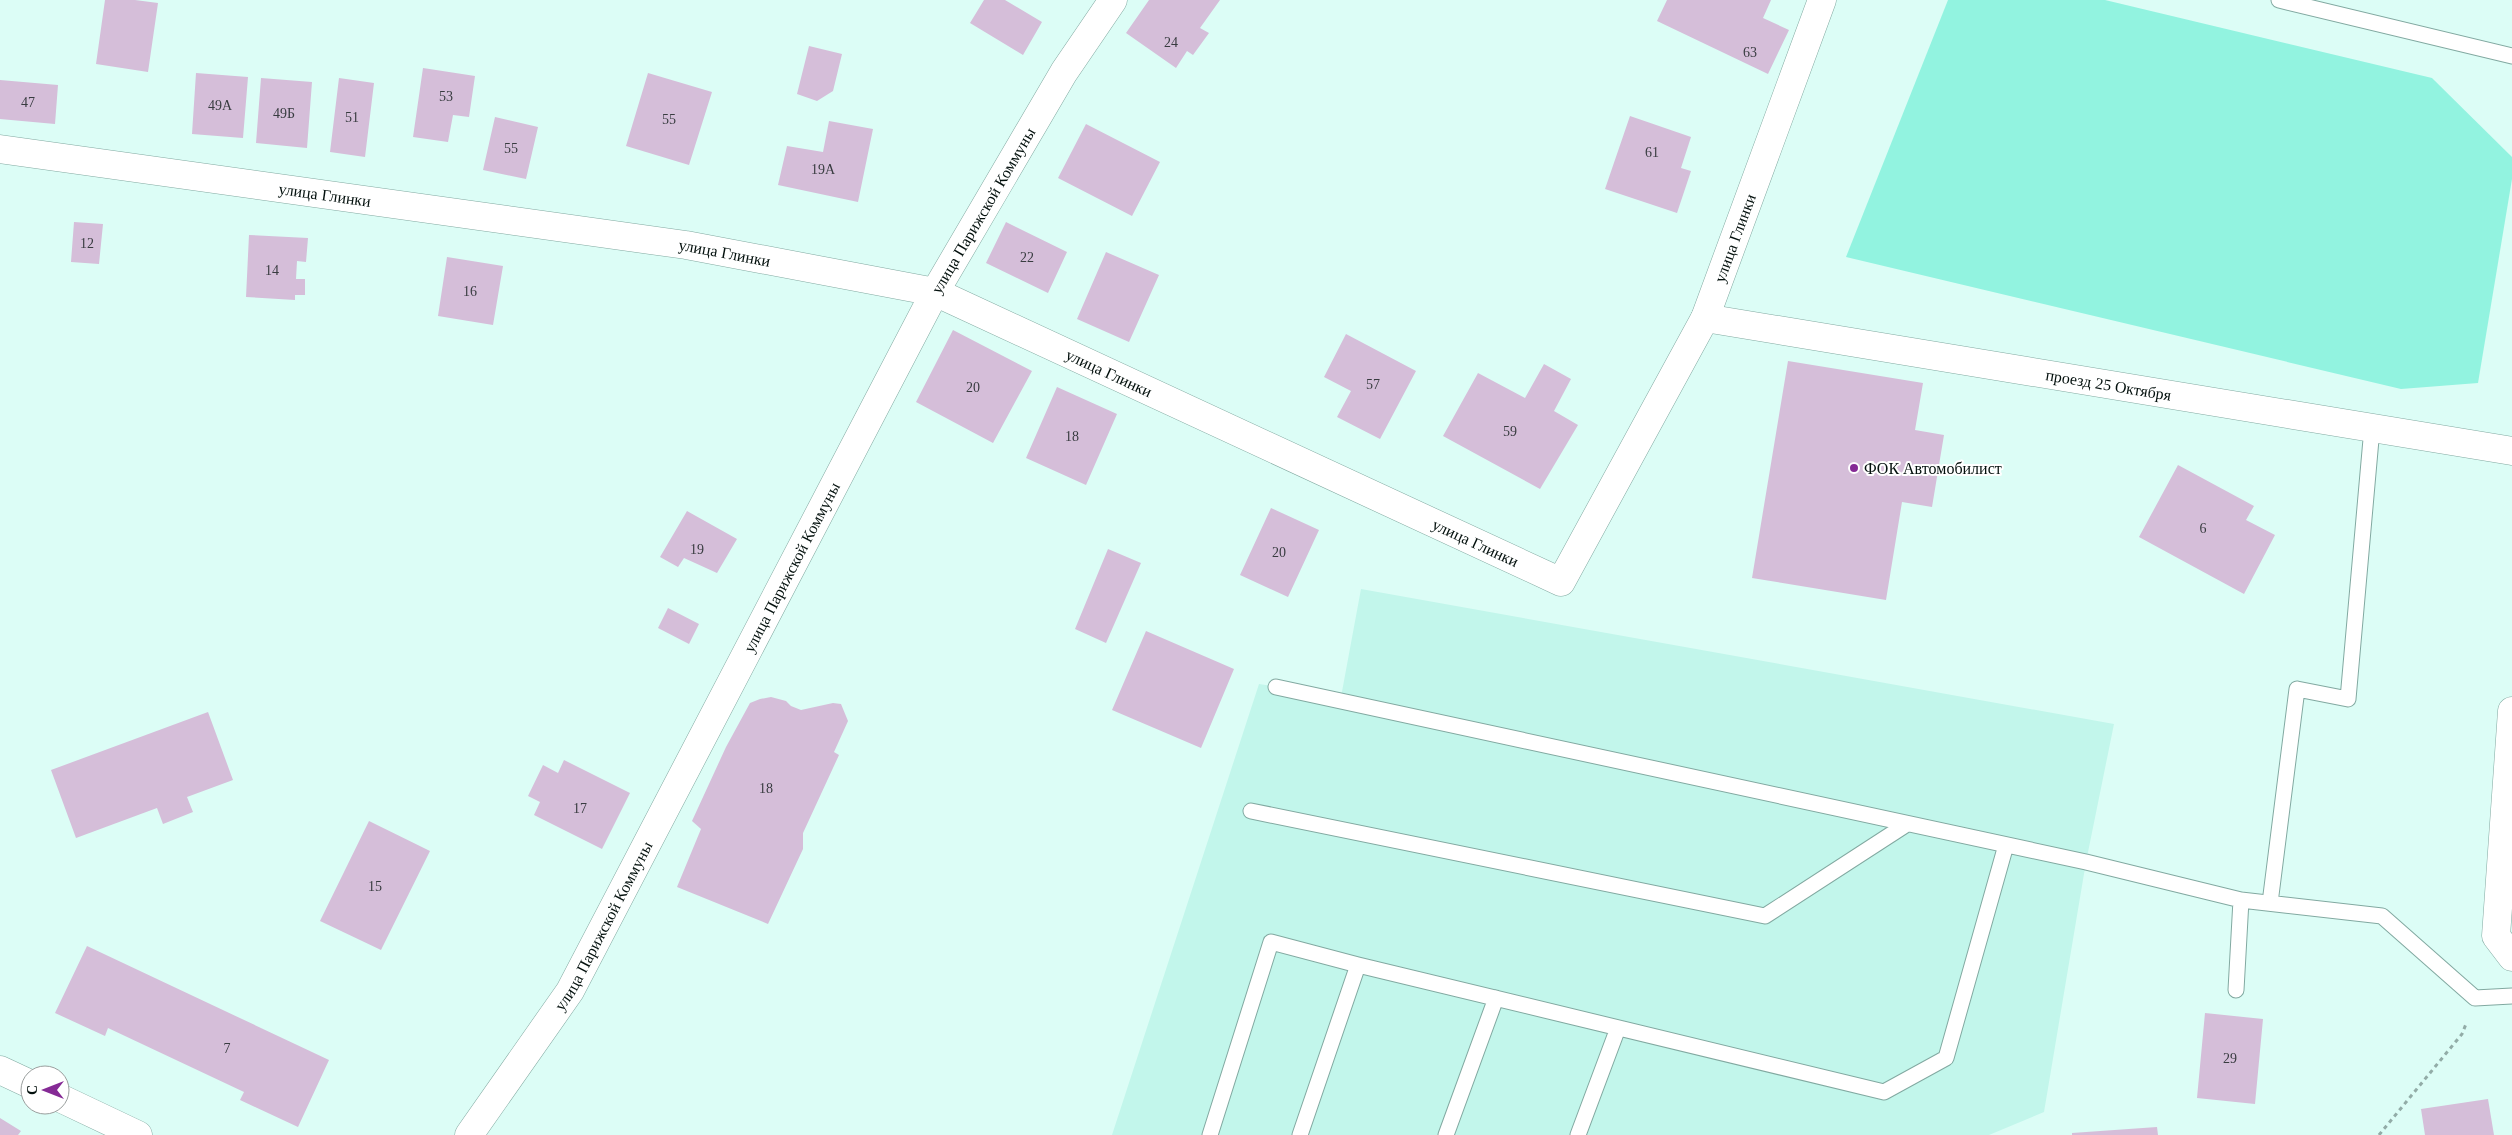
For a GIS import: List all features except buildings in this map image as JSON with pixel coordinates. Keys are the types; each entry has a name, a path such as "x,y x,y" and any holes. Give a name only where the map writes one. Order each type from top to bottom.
{"street":[{"name":"улица Парижской Коммуны","path":"469,1135 570,991 935,292 1064,72 1113,0"},
{"name":"улица Глинки","path":"0,149 686,245 935,292 1561,582 1705,318 1822,0"},
{"name":"проезд 25 Октября","path":"1705,318 2512,451"},
{"path":"2512,711 2496,936 2512,957"},
{"path":"0,1070 20,1079"},
{"path":"70,1103 138,1135"}],"lane":[{"path":"2279,0 2512,56"},
{"path":"2270,903 2297,689 2348,699 2372,428"},
{"path":"1276,687 2006,845 2241,900 2382,916 2475,998 2512,996"},
{"path":"1252,811 1765,916 1907,824"},
{"path":"1210,1135 1271,942 1358,965 1884,1092 1946,1058 2006,845"},
{"path":"2236,990 2241,900"},
{"path":"1300,1135 1358,965"},
{"path":"1446,1135 1496,998"},
{"path":"1578,1135 1618,1028"}],"path":[{"path":"2378,1135 2462,1034 2475,998"}],"shaded area":[{"path":"1361,589 2114,724 2086,862 2044,1112 1989,1135 1112,1135 1259,684 1341,697"}],"green space":[{"path":"1948,0 2105,0 2432,78 2512,157 2512,179 2478,383 2401,389 1846,257"}],"place":[{"name":"ФОК Автомобилист","path":"1854,468"}]}
